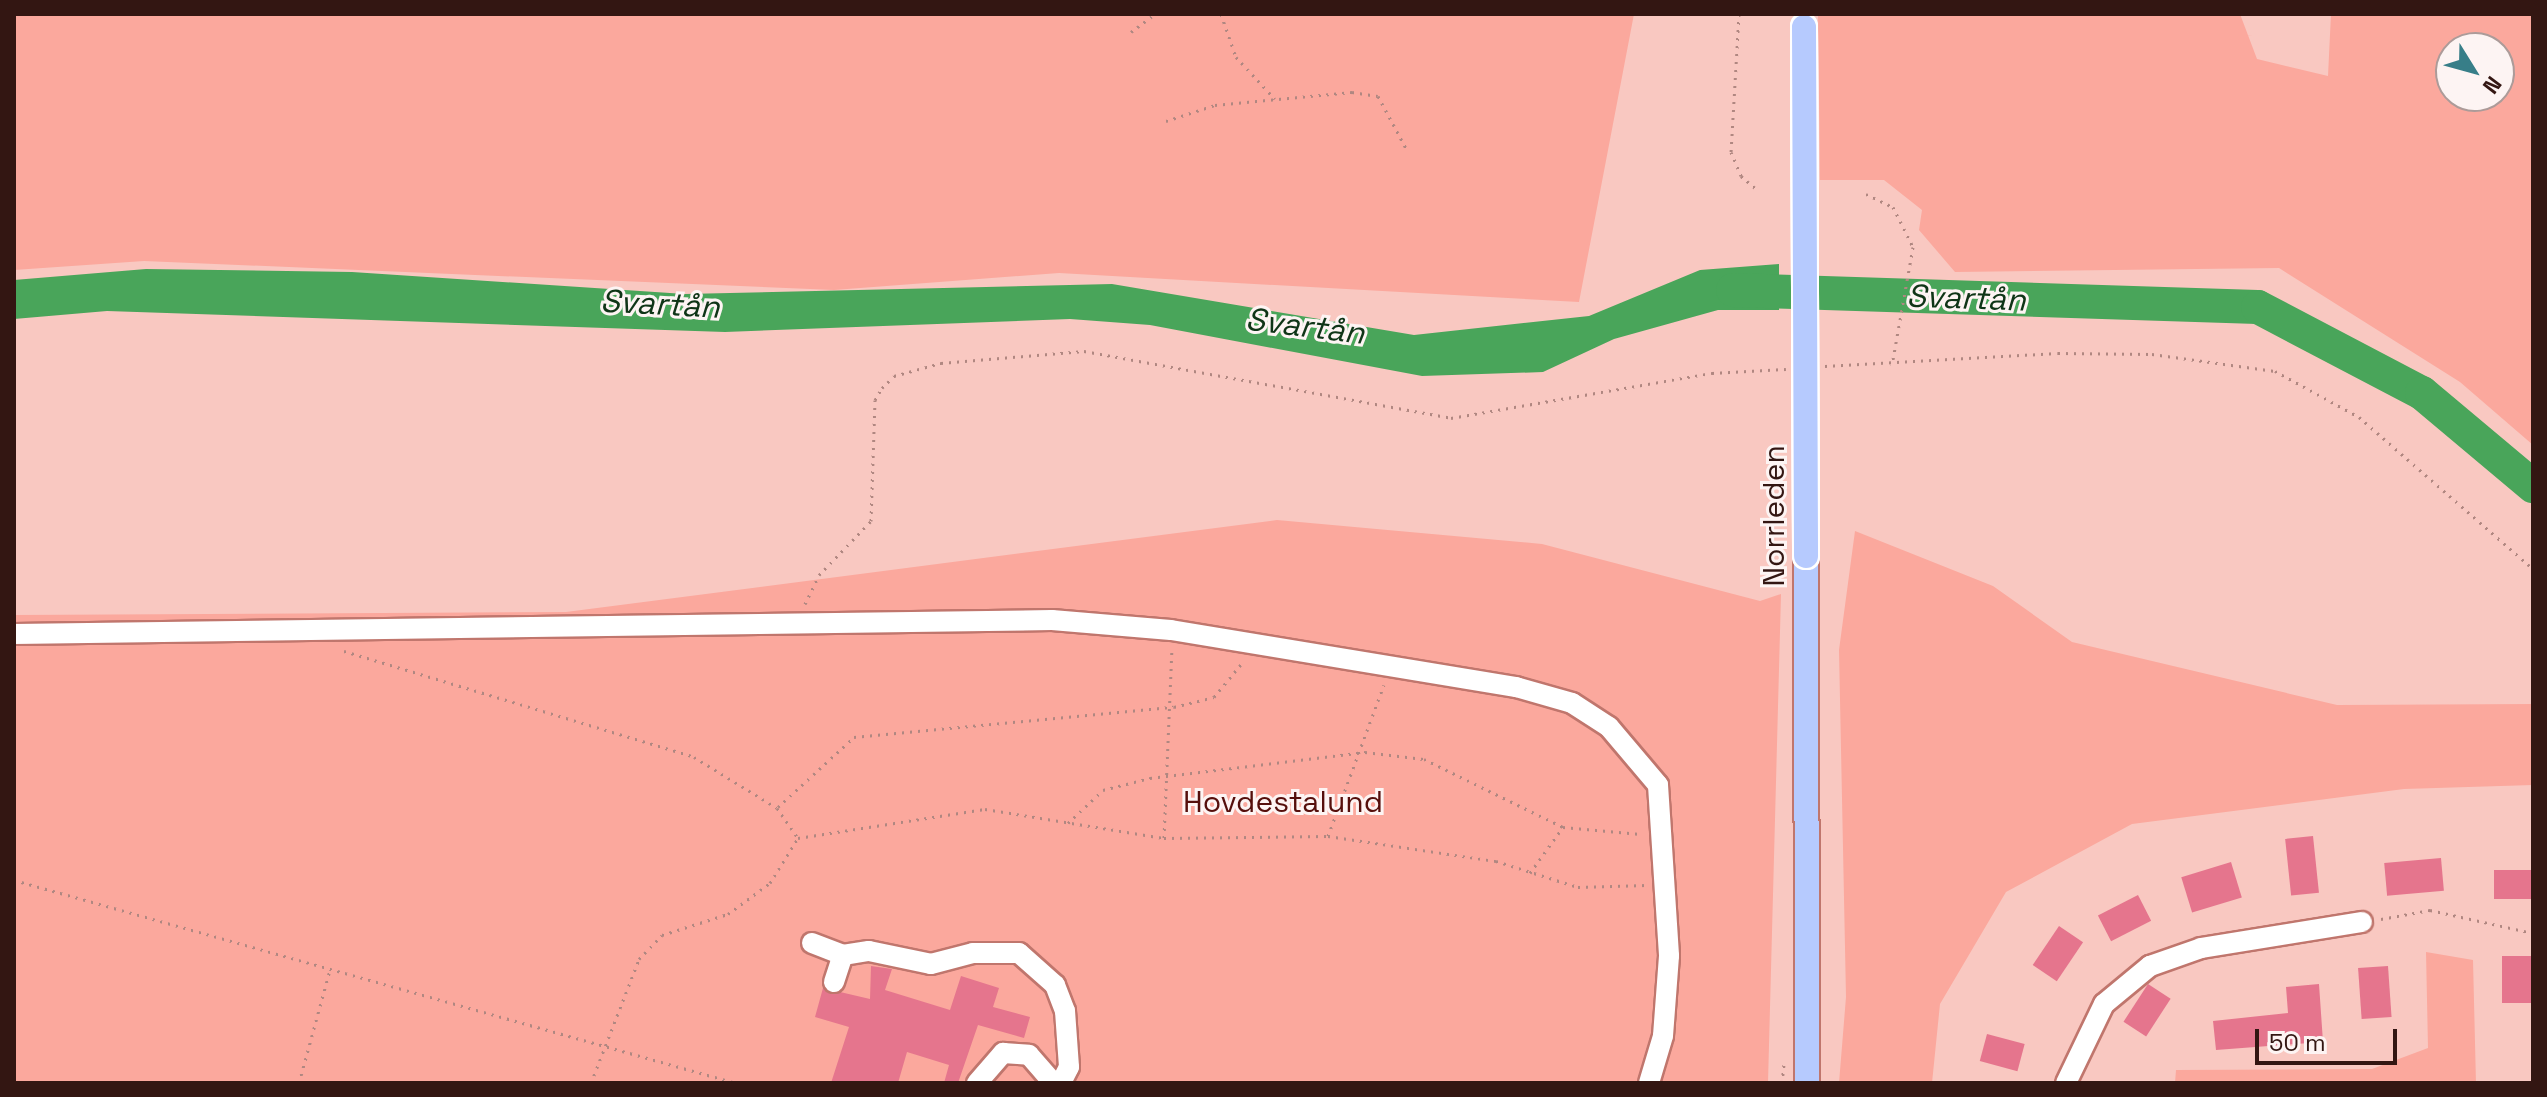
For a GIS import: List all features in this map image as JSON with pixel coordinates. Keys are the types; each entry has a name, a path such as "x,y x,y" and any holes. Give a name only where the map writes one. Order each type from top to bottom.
{"main road":[{"name":"Norrleden","path":"1804,21 1809,1017 1805,1083"}],"street":[{"path":"14,634 799,627 981,619 1171,630 1390,669 1516,687 1572,703 1609,727 1646,766 1658,785 1666,881 1663,1036 1649,1083"},
{"path":"2066,1083 2104,1004 2150,966 2201,948 2362,922"},
{"path":"812,943 843,955 869,951 931,964 973,953 1019,953 1055,985 1065,1011 1069,1067 1061,1083"},
{"path":"834,982 843,955"},
{"path":"977,1083 1003,1053 1029,1055 1053,1083"}],"path":[{"path":"1131,32 1155,14"},
{"path":"1221,14 1236,57 1275,99"},
{"path":"1739,14 1731,152 1741,176 1759,191"},
{"path":"1166,121 1215,105 1275,99 1378,96 1407,150"},
{"path":"1866,194 1901,217 1911,256 1892,365"},
{"path":"799,627 813,584 871,521 875,400 894,376 941,363 1084,351 1451,418 1712,373 1798,368"},
{"path":"1812,367 2152,354 2275,371 2359,417 2533,569"},
{"path":"317,629 374,665 576,717 694,757 777,808 798,838"},
{"path":"1164,838 1174,707 1171,630"},
{"path":"777,808 854,737 1174,707 1214,697 1241,672 1248,643"},
{"path":"1328,836 1390,669"},
{"path":"1068,823 1103,790 1168,775 1359,752 1424,759 1563,827 1661,833"},
{"path":"591,1083 603,1045 647,951 662,935 728,914 760,890 798,838 985,809 1164,838 1328,836 1602,889 1666,881"},
{"path":"1530,873 1563,827"},
{"path":"14,880 736,1083"},
{"path":"2362,922 2430,910 2533,933"},
{"path":"299,1083 330,970"}],"green space":[{"path":"14,14 1634,14 1579,302 1059,273 834,290 144,261 14,270"},
{"path":"1818,14 2240,14 2257,59 2328,76 2331,14 2533,14 2533,445 2460,382 2279,268 1955,272 1919,230 1922,210 1884,180 1820,180"},
{"name":"Hovdestalund","path":"1277,520 1542,544 1760,601 1781,594 1768,1083 14,1083 14,615 566,612"},
{"path":"1855,531 1993,586 2072,642 2337,705 2533,704 2533,785 2404,789 2132,824 2006,892 1940,1004 1932,1083 1839,1083 1846,997 1839,650"},
{"path":"2426,952 2473,960 2476,1083 2175,1083 2176,1070 2372,1069 2428,1048"}],"water":[{"path":"1779,264 1779,310 1718,310 1614,339 1543,372 1422,376 1150,325 1070,319 725,332 107,311 14,319 14,280 146,269 352,272 685,294 1112,284 1414,335 1589,316 1700,270"}],"building":[{"path":"2313,836 2319,893 2291,896 2285,839"},
{"path":"2441,858 2444,891 2387,896 2384,863"},
{"path":"2231,862 2242,897 2192,913 2181,877"},
{"path":"2494,870 2533,870 2533,899 2494,899"},
{"path":"2138,895 2151,921 2111,941 2098,915"},
{"path":"2059,926 2083,942 2057,981 2033,965"},
{"path":"2502,956 2533,956 2533,1003 2502,1003"},
{"path":"871,966 892,969 885,990 950,1010 961,976 999,988 993,1007 1030,1017 1024,1038 978,1025 958,1083 944,1083 949,1065 907,1052 898,1083 831,1083 849,1027 815,1017 823,988 870,999"},
{"path":"2388,966 2392,1017 2362,1019 2358,968"},
{"path":"2148,984 2171,999 2146,1036 2123,1022"},
{"path":"2319,984 2323,1042 2216,1050 2213,1021 2288,1013 2286,987"},
{"path":"1987,1034 2025,1044 2017,1071 1980,1061"}],"waterway":[{"name":"Svartån","path":"1733,290 2258,307 2422,393 2533,486"}]}
